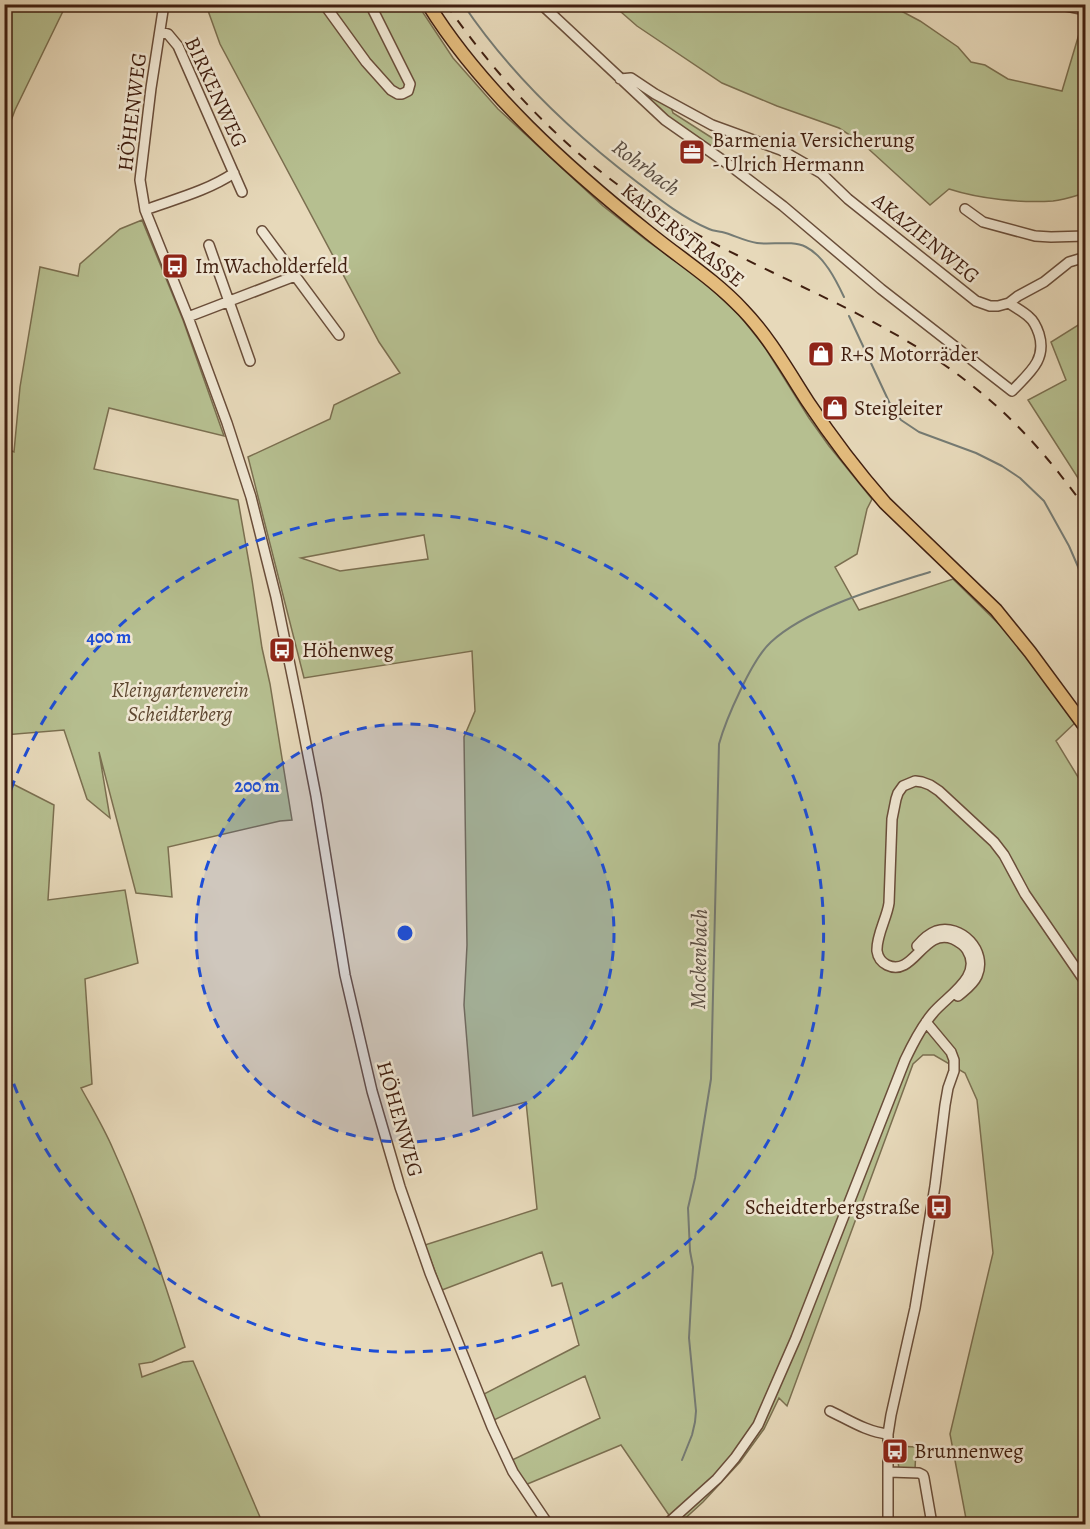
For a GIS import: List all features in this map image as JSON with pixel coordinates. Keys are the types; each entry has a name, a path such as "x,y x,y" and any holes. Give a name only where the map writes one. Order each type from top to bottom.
{"main road":[{"name":"KAISERSTRASSE","path":"428,4 469,62 504,102 538,135 609,200 706,276 744,310 765,337 834,441 869,484 885,503 996,610 1086,728"}],"street":[{"name":"HÖHENWEG","path":"164,4 140,180 145,210 188,317 251,496 276,597 316,796 345,975 381,1125 415,1233 492,1427 513,1472 548,1524"},
{"path":"324,4 366,62 391,90 402,94 408,91 410,84 370,4"},
{"path":"540,4 665,120 783,206 881,289 1012,391 1034,368 1041,356 1041,343 1037,329 1030,318 1009,303 1044,282 1069,262 1079,259 1086,261"},
{"path":"1056,4 1086,10"},
{"name":"BIRKENWEG","path":"160,32 168,34 178,46 242,192"},
{"name":"AKAZIENWEG","path":"620,79 631,78 712,125 782,150 821,172 848,199 969,297 990,306 1009,303"},
{"name":"BIRKENWEG","path":"145,210 194,194 234,173"},
{"path":"965,209 983,222 1035,236 1086,236"},
{"path":"262,231 339,335"},
{"path":"209,245 250,361"},
{"path":"188,317 295,276"},
{"path":"668,1524 717,1479 758,1425 796,1338 914,1040 933,1013 970,974 970,955 963,944 950,938 938,938 927,944 908,963 900,967 891,967 880,960 877,951 878,944 889,903 892,825 896,799 903,786 915,782 930,785 994,842 1004,855 1025,894 1086,983"},
{"path":"888,1524 888,1434 915,1308 935,1186 945,1105 954,1071 951,1052 926,1022"},
{"path":"830,1411 875,1433 888,1434"},
{"path":"889,1472 922,1475 932,1524"}],"green space":[{"path":"5,4 66,5 15,110 5,137"},
{"path":"206,5 418,5 453,58 498,109 603,206 703,281 740,316 764,346 809,418 872,499 867,509 857,554 835,567 859,610 953,579 1013,638 1077,721 1056,741 1086,790 1085,1524 967,1524 950,1434 993,1253 977,1100 965,1073 934,1055 923,1055 913,1064 787,1406 779,1398 764,1429 740,1462 703,1502 679,1524 675,1524 621,1445 525,1485 510,1461 600,1418 585,1376 492,1421 482,1395 579,1345 562,1283 552,1286 542,1252 442,1290 425,1245 537,1209 526,1102 473,1116 464,1005 467,945 464,737 475,711 472,651 304,678 248,457 330,419 334,405 400,373 379,342 220,44","holes":["424,535 428,559 340,571 301,558"]},
{"path":"613,5 890,5 920,21 958,47 971,62 985,65 1008,79 1062,91 1082,24 1085,24 1085,193 1057,200 1027,201 987,198 949,189 930,205 862,143 839,128 722,83 637,26"},
{"path":"631,83 671,107 673,113 717,141 712,147 661,112"},
{"name":"Kleingartenverein Scheidterberg","path":"142,220 183,320 224,436 109,408 94,469 238,500 292,820 168,847 172,897 136,893 99,752 110,818 87,799 64,730 4,735 5,448 14,452 20,387 40,267 78,276 80,264 120,229"},
{"path":"1086,314 1085,489 1028,400 1066,380 1051,342 1080,324"},
{"path":"5,780 54,805 48,900 125,890 138,963 85,979 92,1084 81,1088 98,1118 134,1198 185,1347 152,1362 139,1364 142,1377 183,1362 193,1361 263,1524 5,1524"},
{"path":"896,1446 916,1447 915,1470 899,1469"}],"waterway":[{"name":"Rohrbach","path":"463,4 481,30 521,78 565,122 612,163 699,225 757,243 788,243 806,247 824,262 844,297"},
{"name":"Rohrbach","path":"849,316 891,406 901,420 919,432 976,453 1020,478 1044,501 1069,546 1086,585"},
{"name":"Mockenbach","path":"682,1460 692,1435 696,1411 689,1338 693,1267 688,1208 711,1079 719,744 727,720 748,675 771,642 786,630 825,609 930,572"}],"railway":[{"path":"446,4 491,63 540,118 624,190 693,232 853,311 929,355 999,408 1045,456 1086,509"}],"place":[{"name":"Barmenia Versicherung - Ulrich Hermann","path":"692,152"},
{"name":"Im Wacholderfeld","path":"175,266"},
{"name":"R+S Motorräder","path":"821,354"},
{"name":"Steigleiter","path":"835,408"},
{"name":"Höhenweg","path":"282,650"},
{"name":"Scheidterbergstraße","path":"939,1207"},
{"name":"Brunnenweg","path":"895,1451"}]}
